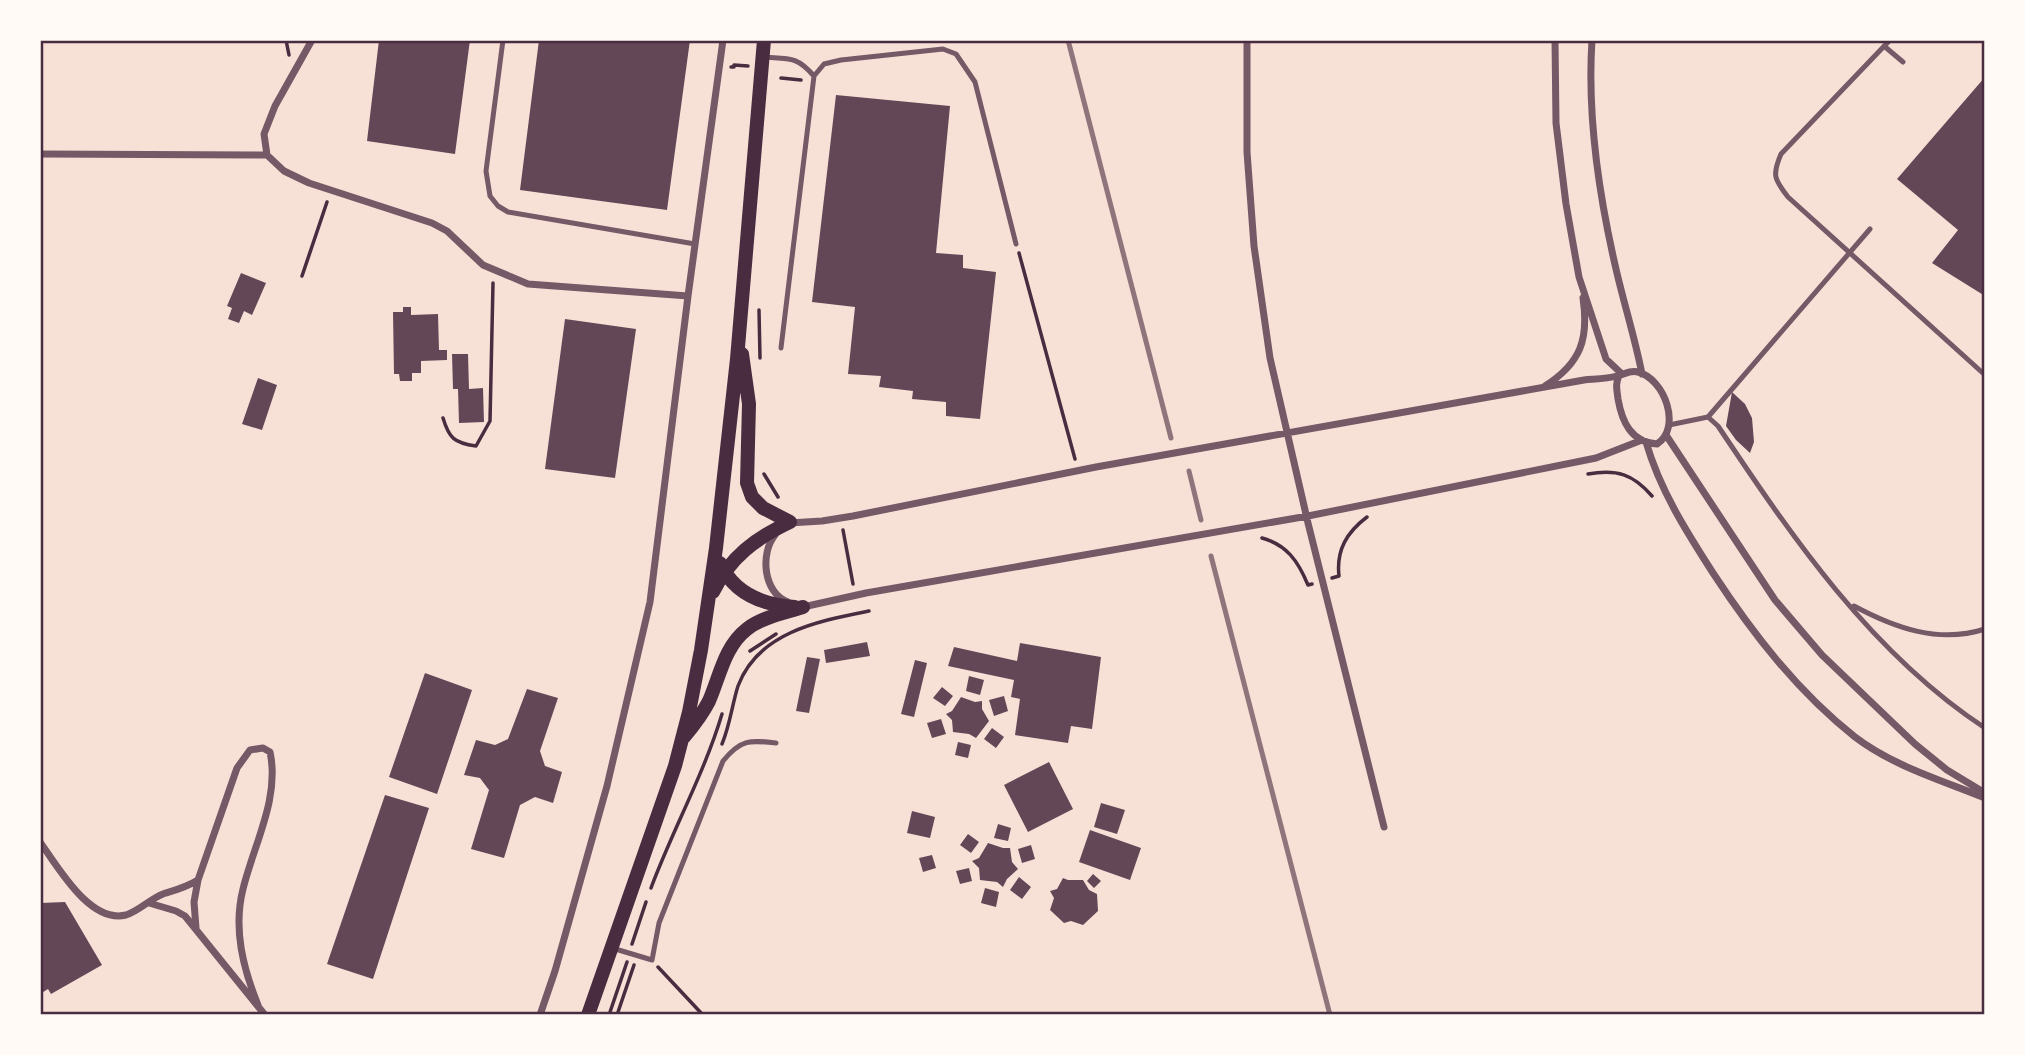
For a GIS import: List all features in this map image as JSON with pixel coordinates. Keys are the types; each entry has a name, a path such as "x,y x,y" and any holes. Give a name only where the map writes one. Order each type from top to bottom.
{"main road":[{"path":"589,1015 683,738 708,601 739,337 764,40"},
{"path":"739,337 750,404 747,483 751,496 763,508 790,522"},
{"path":"708,601 724,571 745,549 765,534 790,522"},
{"path":"716,548 724,571 740,590 760,601 803,607"},
{"path":"683,738 705,709 729,648 747,628 773,616 803,607"}],"street":[{"path":"312,40 275,106 264,134 267,156 284,172 432,223 447,231 472,256 493,270 528,284 688,296"},
{"path":"540,1015 607,786 650,602 723,40"},
{"path":"1247,40 1247,152 1254,246 1270,358 1384,827"},
{"path":"1542,387 1556,379 1572,363 1584,339 1585,316 1566,204 1556,123 1555,40"},
{"path":"1592,40 1593,121 1603,198 1616,269 1642,374"},
{"path":"40,154 267,156"},
{"path":"1579,277 1606,359 1621,375"},
{"path":"1621,375 1616,381 1616,389 1621,414 1631,432 1644,441 1657,444 1664,440 1669,425 1667,406 1662,394 1649,378 1636,372 1096,467 841,518 790,522 769,542 765,556 767,575 772,588 781,599 803,607 855,595 1308,516 1596,458 1644,441"},
{"path":"1666,435 1775,600 1822,655 1915,744 1985,796"},
{"path":"1644,441 1655,472 1679,520 1745,622 1795,681 1856,738 1917,772 1985,796"},
{"path":"195,929 194,902 198,880 237,768 250,750 262,748 270,752 273,783 239,912 241,950 246,975 258,1005"},
{"path":"40,842 75,889 95,909 114,917 129,914 148,902 198,880"},
{"path":"148,902 185,916 265,1015"}],"lane":[{"path":"503,40 486,172 490,196 498,206 508,212 695,244"},
{"path":"1890,40 1781,154 1774,168 1776,182 1787,197 1985,375"},
{"path":"1885,46 1903,62"},
{"path":"781,348 814,79 824,64 943,49 956,54 975,82 1016,244"},
{"path":"762,57 788,58 803,63 814,79"},
{"path":"1669,425 1708,417 1870,229"},
{"path":"1708,417 1718,426 1786,527 1848,603 1913,674 1985,728"},
{"path":"1848,603 1884,622 1930,635 1967,635 1985,629"},
{"path":"612,948 652,960 659,923 723,761 748,741 776,743"}],"path":[{"path":"731,67 748,66 747,75"},
{"path":"781,78 814,79"},
{"path":"302,276 332,190"},
{"path":"1016,244 1078,471"},
{"path":"443,418 447,433 460,444 476,446 490,421 493,270"},
{"path":"758,302 761,366"},
{"path":"763,472 780,499"},
{"path":"1583,475 1607,472 1628,475 1641,483 1656,500"},
{"path":"1339,576 1338,560 1344,541 1357,525 1374,513"},
{"path":"841,518 855,595"},
{"path":"1252,535 1278,544 1290,553 1308,585"},
{"path":"744,656 780,631"},
{"path":"609,1015 668,843 711,750 725,703"},
{"path":"652,960 703,1015"}],"building":[{"path":"379,40 470,40 455,154 367,141"},
{"path":"539,40 690,40 667,210 520,190"},
{"path":"1985,77 1985,296 1932,263 1958,230 1897,179"},
{"path":"836,95 950,106 936,253 963,255 963,268 996,272 980,419 946,416 946,402 912,399 913,391 879,387 881,376 848,374 855,307 812,302"},
{"path":"241,273 266,283 252,315 244,311 239,323 228,319 232,308 227,306"},
{"path":"403,307 411,307 411,315 438,314 439,350 447,350 447,360 421,361 421,373 412,373 412,381 400,381 399,374 394,374 393,312 403,312"},
{"path":"565,319 636,329 615,478 545,469"},
{"path":"452,354 468,354 469,389 483,388 484,422 459,423 458,389 453,389"},
{"path":"258,378 277,385 262,430 242,424"},
{"path":"1732,392 1745,404 1752,418 1754,442 1750,453 1726,426"},
{"path":"867,642 870,656 826,663 824,650"},
{"path":"1020,643 1101,657 1092,729 1071,726 1068,743 1015,735 1020,699 1011,697 1014,680 948,666 954,647 1017,661"},
{"path":"807,657 820,659 809,713 796,711"},
{"path":"915,660 927,663 914,717 901,714"},
{"path":"425,673 472,690 437,794 389,777"},
{"path":"969,676 984,680 980,695 966,691"},
{"path":"942,687 953,696 945,706 933,698"},
{"path":"527,689 558,698 540,751 545,766 562,772 553,803 535,797 520,805 504,858 471,849 489,790 480,778 464,775 476,740 495,745 508,739"},
{"path":"1004,696 1008,711 994,716 989,700"},
{"path":"961,697 975,702 982,701 982,709 989,721 976,738 969,734 953,732 952,720 946,714 952,711"},
{"path":"941,719 946,734 932,738 927,723"},
{"path":"992,728 1004,737 996,748 984,739"},
{"path":"958,742 971,745 968,758 955,755"},
{"path":"1049,762 1073,809 1028,832 1004,785"},
{"path":"385,795 429,808 373,979 327,964"},
{"path":"1101,803 1125,810 1117,834 1094,827"},
{"path":"912,811 935,817 930,838 907,833"},
{"path":"998,824 1011,828 1008,841 994,838"},
{"path":"1090,830 1141,848 1130,880 1079,862"},
{"path":"968,834 979,842 971,853 960,845"},
{"path":"988,843 1010,848 1012,862 1018,869 1003,887 997,882 980,880 979,868 972,861 979,858"},
{"path":"1031,845 1035,859 1022,863 1018,849"},
{"path":"932,855 936,868 923,872 919,858"},
{"path":"969,868 972,881 960,884 956,871"},
{"path":"1093,874 1101,881 1094,888 1087,881"},
{"path":"1019,877 1031,887 1022,899 1010,890"},
{"path":"1063,878 1083,880 1089,890 1097,894 1098,911 1083,925 1071,921 1064,923 1050,910 1054,898 1050,891 1057,889"},
{"path":"985,888 999,892 996,907 981,903"},
{"path":"65,902 102,965 51,994 48,989 40,994 40,903"}],"railway":[{"path":"1068,40 1171,438"},
{"path":"1189,471 1201,520"},
{"path":"1211,556 1330,1015"}]}
